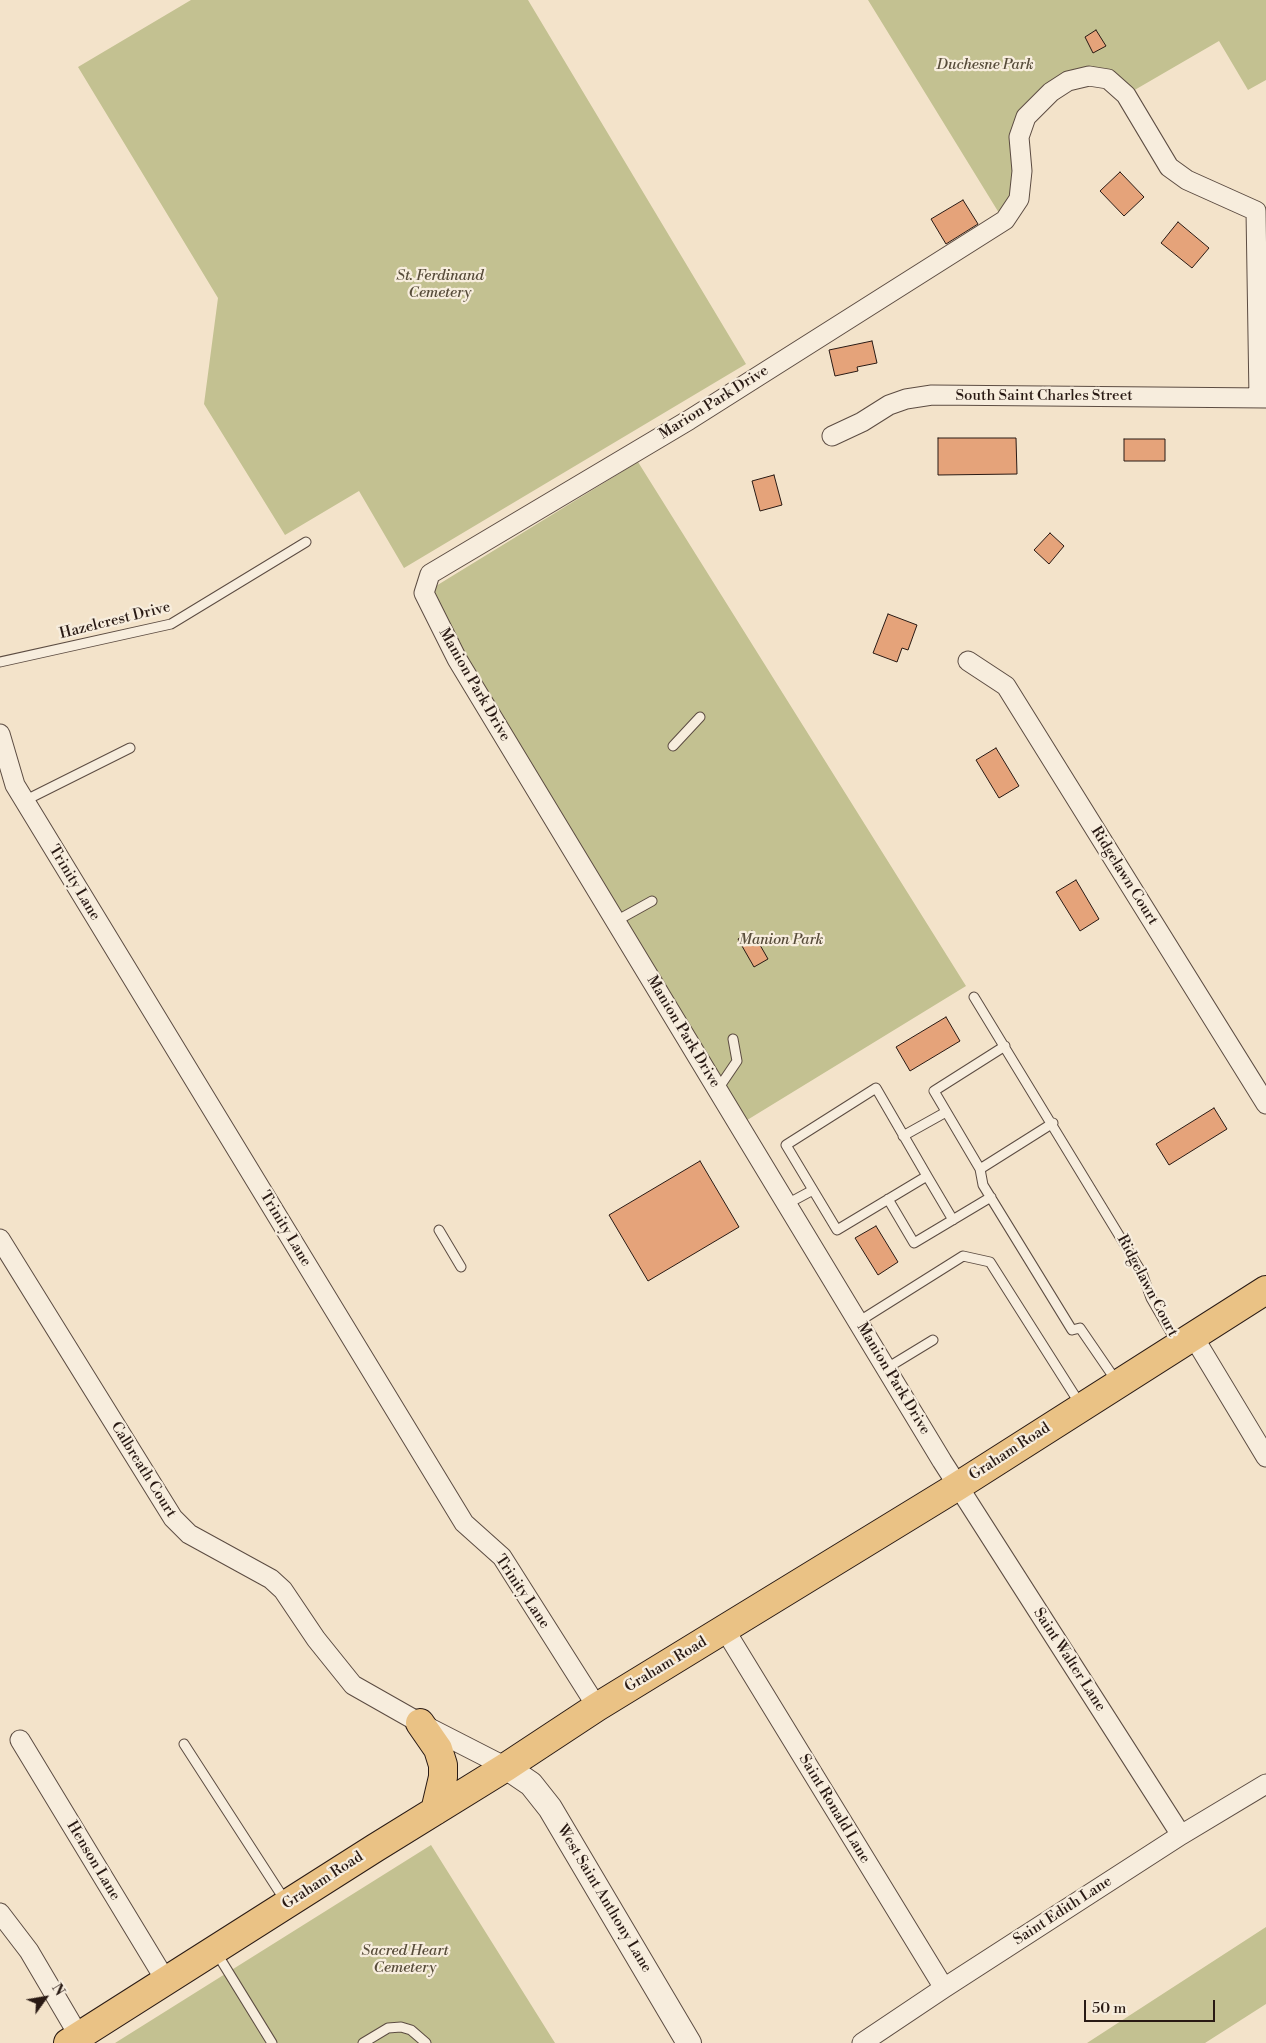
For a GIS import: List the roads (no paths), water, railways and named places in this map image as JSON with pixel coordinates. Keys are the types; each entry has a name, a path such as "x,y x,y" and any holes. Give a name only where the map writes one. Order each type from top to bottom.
{"main road":[{"name":"Graham Road","path":"73,2040 506,1767 597,1707 958,1486 1266,1290"},
{"path":"420,1723 438,1749 443,1765 443,1776 435,1811"}],"street":[{"name":"Marion Park Drive","path":"430,574 689,420 1005,220 1019,199 1022,171 1019,137 1026,118 1051,92 1068,81 1089,76 1108,79 1126,95 1169,167 1187,180 1261,207"},
{"path":"1261,207 1263,398"},
{"name":"South Saint Charles Street","path":"832,436 848,430 889,405 906,399 932,395 1263,398"},
{"name":"Manion Park Drive","path":"430,574 424,594 457,659 958,1486"},
{"name":"Ridgelawn Court","path":"968,661 1006,686 1266,1104"},
{"name":"Trinity Lane","path":"0,734 15,785 24,801 464,1523 502,1557 597,1707"},
{"name":"Calbreath Court","path":"0,1239 172,1518 189,1534 270,1579 283,1590 316,1639 353,1685 420,1723 506,1767"},
{"path":"1186,1340 1266,1457"},
{"name":"Saint Walter Lane","path":"958,1486 1181,1835"},
{"name":"Saint Ronald Lane","path":"725,1630 944,1988"},
{"name":"Henson Lane","path":"20,1740 166,1981"},
{"name":"West Saint Anthony Lane","path":"506,1767 531,1784 550,1808 689,2043"},
{"name":"Saint Edith Lane","path":"862,2043 1181,1835 1266,1784"},
{"path":"0,1913 29,1951 73,2040"}],"lane":[{"name":"Hazelcrest Drive","path":"0,662 172,624 306,542"},
{"path":"673,746 700,717"},
{"path":"24,801 130,748"},
{"path":"616,921 652,901"},
{"name":"Ridgelawn Court","path":"974,997 1053,1123 1142,1273 1151,1298 1186,1340"},
{"path":"718,1089 737,1061 733,1039"},
{"path":"1005,1046 934,1091 980,1169 983,1185 1072,1330 1080,1328 1118,1384"},
{"path":"927,1176 837,1230 786,1145 876,1088 953,1220"},
{"path":"903,1136 946,1112"},
{"path":"980,1169 1053,1123"},
{"path":"787,1204 812,1190"},
{"path":"888,1199 914,1243 991,1197"},
{"path":"439,1230 461,1267"},
{"path":"858,1322 963,1256 990,1262 1081,1407"},
{"path":"887,1368 933,1340"},
{"path":"184,1744 287,1904"},
{"path":"215,1950 272,2043"},
{"path":"362,2043 388,2028 400,2027 411,2030 426,2043"}],"park label":[{"name":"Duchesne Park","path":"985,65"},
{"name":"St. Ferdinand Cemetery","path":"440,284"},
{"name":"Manion Park","path":"781,940"},
{"name":"Sacred Heart Cemetery","path":"405,1960"}]}
